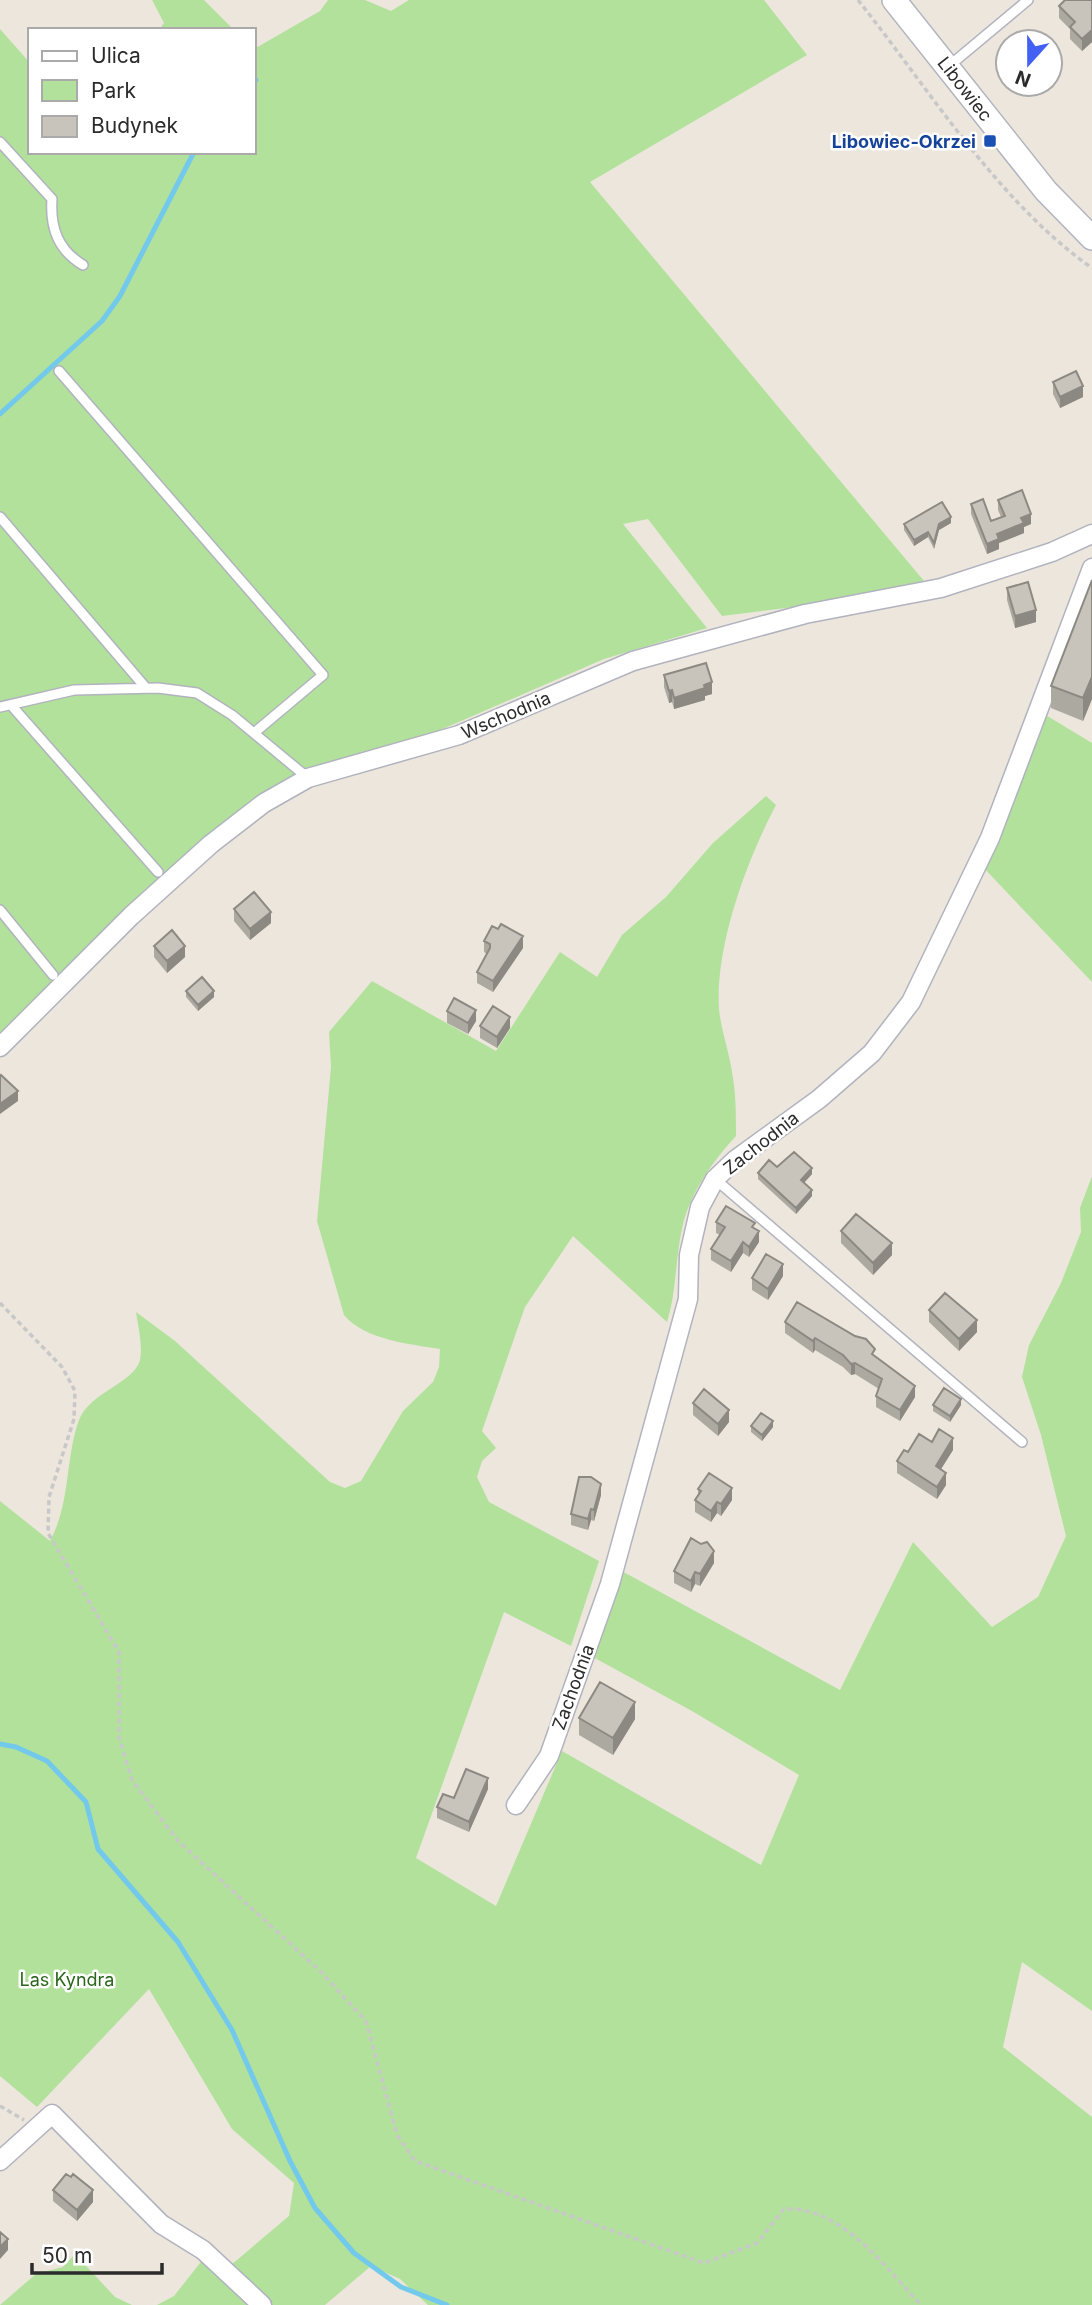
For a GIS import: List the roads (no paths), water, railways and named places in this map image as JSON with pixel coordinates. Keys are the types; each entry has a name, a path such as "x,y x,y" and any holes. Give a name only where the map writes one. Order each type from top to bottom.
{"street":[{"name":"Libowiec","path":"894,0 1046,191 1092,239"},
{"name":"Wschodnia","path":"1,1045 131,916 211,844 264,803 308,778 459,736 633,661 806,614 941,588 1052,552 1092,534"},
{"name":"Zachodnia","path":"516,1805 549,1756 610,1584 685,1312 689,1255 700,1207 715,1179 735,1160 819,1099 872,1053 911,1002 990,838 1092,568"},
{"path":"0,2161 52,2114 161,2224 203,2250 262,2305"}],"lane":[{"path":"947,67 1028,0"},
{"path":"0,142 52,199 51,221 58,239 69,257 83,265"},
{"path":"60,371 323,675 254,733"},
{"path":"0,517 146,688"},
{"path":"0,707 74,690 146,688 197,693 254,733 308,778"},
{"path":"11,705 158,872"},
{"path":"0,909 53,975"},
{"path":"715,1179 1023,1443"}],"waterway":[{"path":"0,414 102,321 120,296 193,154"},
{"path":"0,1744 16,1747 47,1761 86,1802 98,1849 178,1942 232,2030 290,2161 315,2208 354,2253 401,2287 447,2305"}],"place":[{"name":"Libowiec-Okrzei","path":"990,141"}],"park label":[{"name":"Las Kyndra","path":"67,1979"}]}
